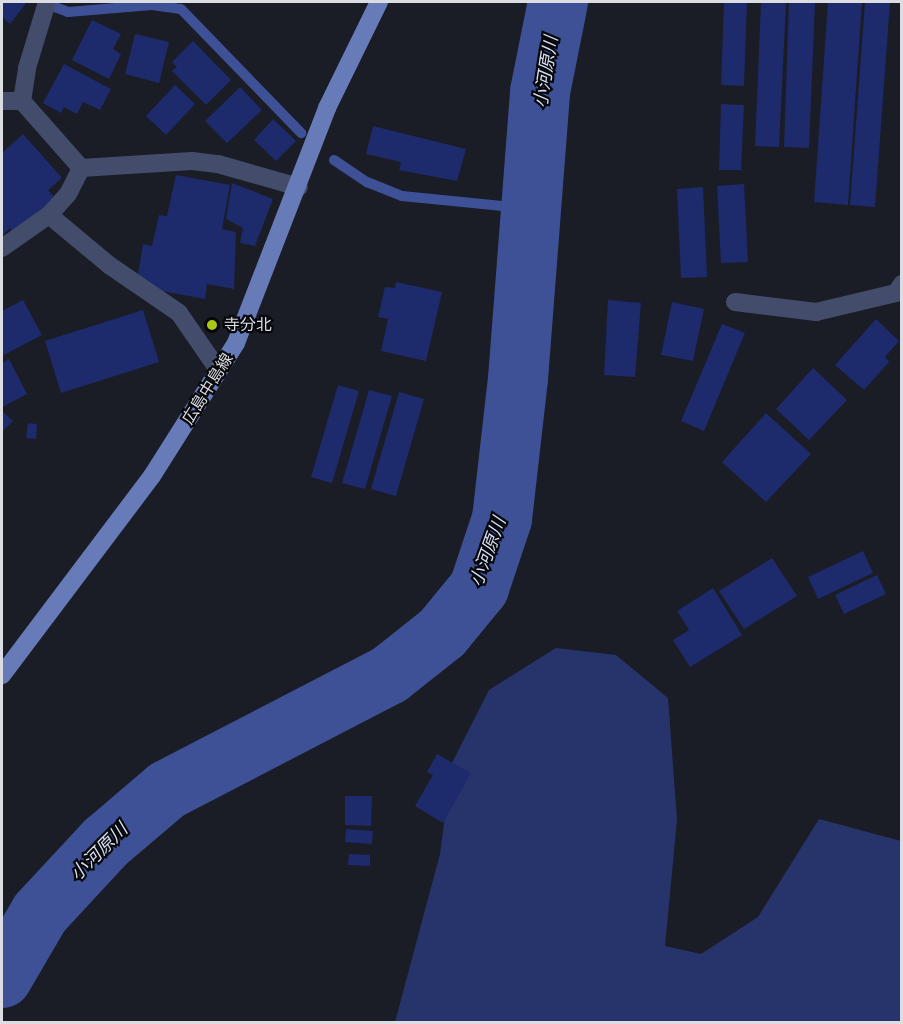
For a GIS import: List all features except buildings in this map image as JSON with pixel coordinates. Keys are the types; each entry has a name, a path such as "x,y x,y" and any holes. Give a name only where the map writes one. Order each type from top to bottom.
{"main road":[{"name":"広島中島線","path":"2,675 152,476 236,343 299,187 327,108 379,2"}],"street":[{"path":"48,2 27,68 22,100 81,168"},
{"path":"2,101 22,100"},
{"path":"81,168 192,161 218,164 299,187"},
{"path":"2,248 49,215 68,194 81,168"},
{"path":"49,215 109,265 168,302 219,371"},
{"path":"735,302 816,312 896,294 902,284"}],"shaded area":[{"path":"556,648 616,655 668,698 677,820 665,946 701,954 758,917 819,819 901,841 901,1022 395,1022 440,854 452,763 489,690"}],"waterway":[{"path":"42,2 68,12 152,5 181,9 301,133"},
{"name":"小河原川","path":"2,978 40,913 106,842 167,790 389,675 442,633 479,588 502,519 518,379 540,92 558,2"},
{"path":"334,160 367,182 402,196 533,209"}],"place":[{"name":"寺分北","path":"212,325"}]}
